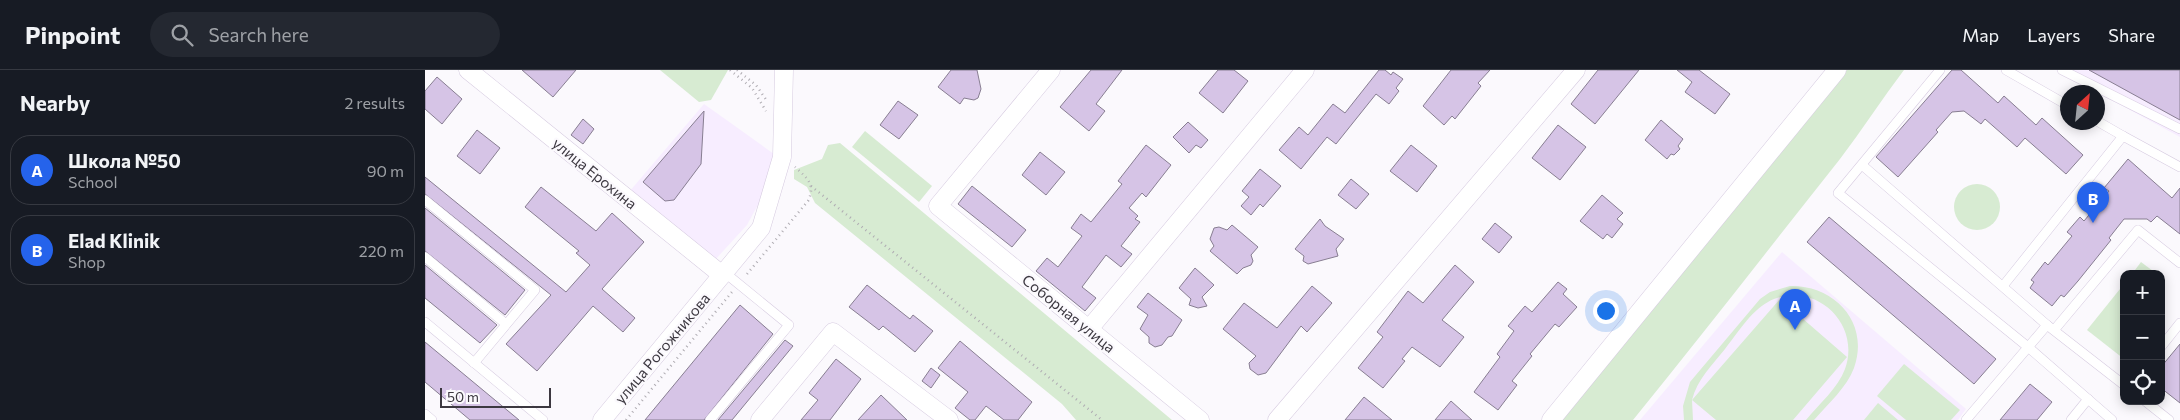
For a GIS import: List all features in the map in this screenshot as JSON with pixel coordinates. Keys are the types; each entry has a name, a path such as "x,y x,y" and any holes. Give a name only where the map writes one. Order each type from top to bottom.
{"street":[{"name":"улица Ерохина","path":"468,70 723,274"},
{"name":"улица Рогожникова","path":"602,420 761,228 782,157 784,70"},
{"name":"Соборная улица","path":"1051,70 938,206 1200,420"},
{"path":"1089,329 1305,70"},
{"path":"1277,420 1576,70"},
{"path":"1551,420 1837,70"},
{"path":"760,420 833,332 949,420"}],"lane":[{"path":"1940,70 1838,193 2028,347 2113,420"},
{"path":"2006,70 2060,101"},
{"path":"2062,70 2180,129"},
{"path":"2105,126 2180,167"},
{"path":"2003,286 2123,136"},
{"path":"1862,165 2051,327 2120,382"},
{"path":"425,200 535,290 474,363"},
{"path":"1966,420 2028,347 2051,327 2138,230 2180,263"},
{"path":"425,257 506,324"},
{"path":"710,420 789,325 723,274"},
{"path":"425,322 543,420"},
{"path":"2165,342 2180,323"},
{"path":"2071,420 2088,399"},
{"path":"2150,405 2169,420"},
{"path":"425,414 432,420"}],"path":[{"path":"737,70 756,85 769,106"},
{"path":"811,186 1102,420"}],"shaded area":[{"path":"2056,70 2180,70 2180,137 2105,96 2105,85 2084,85"},
{"path":"704,104 774,154 766,190 747,225 714,261 629,192"},
{"path":"1782,252 1966,409 1958,420 1640,420"}],"green space":[{"path":"660,70 728,70 711,100 699,102"},
{"path":"1847,70 1904,70 1840,159 1633,420 1560,420"},
{"path":"865,131 932,186 919,202 852,147"},
{"path":"840,143 1172,420 1076,420 1062,404 815,203 807,187 794,179 794,170 822,159 828,145"},
{"path":"1977,184 1990,188 1996,194 2000,207 1996,220 1990,226 1977,230 1964,226 1958,220 1954,207 1958,194 1964,188"},
{"path":"2141,262 2152,270 2135,270"},
{"path":"1790,286 1806,287 1821,292 1845,310 1853,322 1857,336 1858,352 1854,368 1842,389 1814,420 1806,420 1838,383 1845,369 1848,352 1846,335 1840,321 1829,309 1816,300 1801,296 1785,296 1768,302 1755,311 1705,373 1697,386 1692,400 1693,420 1684,420 1683,406 1690,382 1760,299 1770,292"},
{"path":"2120,289 2120,356 2087,330"},
{"path":"1780,299 1847,357 1793,420 1716,420 1692,400"},
{"path":"1904,364 1960,410 1951,420 1906,420 1877,396"},
{"path":"1878,403 1898,420 1864,420"}],"building":[{"path":"522,70 576,70 553,97"},
{"path":"951,70 977,70 981,89 978,98 974,100 964,98 960,104 938,87"},
{"path":"1091,70 1122,70 1096,104 1105,111 1089,131 1060,107"},
{"path":"1218,70 1234,70 1248,81 1223,113 1199,93"},
{"path":"1379,70 1385,70 1391,75 1393,72 1403,79 1396,88 1399,91 1389,104 1376,94 1336,144 1327,137 1301,169 1279,150 1299,127 1308,135 1333,104 1345,113"},
{"path":"1451,70 1490,70 1478,83 1481,86 1455,119 1452,116 1444,125 1423,106"},
{"path":"1598,70 1639,70 1595,124 1571,104"},
{"path":"1677,70 1699,70 1730,94 1715,114 1685,92 1692,82"},
{"path":"1952,70 1961,70 1998,103 2004,96 2036,125 2042,118 2083,155 2066,174 2025,138 2017,147 1985,119 1981,124 1964,111 1952,112 1936,130 1938,132 1898,177 1876,157"},
{"path":"2089,70 2180,70 2180,120"},
{"path":"437,77 462,99 442,124 425,109 425,91"},
{"path":"898,101 918,115 899,139 880,125"},
{"path":"704,111 701,164 674,200 665,201 643,182"},
{"path":"583,119 594,129 583,144 571,135"},
{"path":"1661,120 1683,139 1678,146 1680,149 1674,155 1671,154 1667,159 1645,140"},
{"path":"1188,122 1208,140 1201,148 1196,145 1189,153 1173,137"},
{"path":"1558,125 1586,147 1560,180 1532,158"},
{"path":"477,130 500,148 480,174 457,156"},
{"path":"1146,145 1171,165 1146,197 1142,193 1129,208 1138,216 1135,219 1140,222 1121,246 1132,254 1121,267 1106,255 1082,287 1096,298 1085,311 1036,271 1047,258 1058,267 1082,236 1071,228 1081,214 1091,222 1122,184 1118,181"},
{"path":"1411,145 1437,166 1417,192 1390,171"},
{"path":"1040,152 1065,172 1046,195 1022,175"},
{"path":"2128,159 2172,198 2180,188 2180,234 2157,216 2151,222 2147,219 2124,219 2109,238 2111,240 2078,281 2064,297 2061,295 2052,306 2030,288 2034,282 2031,280 2045,262 2048,265 2072,236 2067,232 2080,217 2084,221 2109,191 2104,188"},
{"path":"1260,169 1281,186 1263,207 1260,204 1251,215 1241,206 1249,197 1242,191"},
{"path":"425,177 566,292 590,265 576,253 579,251 525,207 541,187 596,231 612,213 644,242 602,289 635,318 623,332 593,306 537,371 506,344 551,295 425,194"},
{"path":"1351,179 1369,194 1356,209 1338,195"},
{"path":"972,186 1026,230 1012,247 958,204"},
{"path":"1602,195 1623,213 1617,219 1623,224 1612,238 1607,234 1603,239 1580,221"},
{"path":"425,208 525,290 505,315 425,251"},
{"path":"1829,217 1996,359 1974,384 1807,242"},
{"path":"1320,219 1325,226 1344,239 1336,249 1338,256 1308,264 1303,261 1304,256 1295,249"},
{"path":"1495,223 1512,237 1499,253 1482,239"},
{"path":"1232,225 1258,247 1251,255 1253,261 1251,265 1243,268 1237,274 1210,251 1214,246 1210,239 1214,228 1219,227 1227,230"},
{"path":"425,265 497,325 480,343 425,298"},
{"path":"1455,265 1474,282 1442,320 1464,337 1440,367 1412,347 1402,359 1405,361 1383,388 1358,368 1383,337 1377,332 1408,291 1423,303"},
{"path":"1195,268 1214,285 1202,297 1207,306 1198,308 1189,305 1191,299 1179,288"},
{"path":"1558,282 1567,289 1563,294 1577,307 1559,327 1555,324 1530,354 1532,356 1512,381 1517,385 1498,410 1474,392 1500,357 1497,354 1514,331 1508,326 1525,306 1532,312"},
{"path":"867,285 910,319 913,315 933,331 915,352 883,326 879,330 849,307"},
{"path":"1312,286 1332,303 1307,332 1301,326 1266,373 1258,375 1250,369 1249,363 1256,356 1223,329 1244,303 1277,328"},
{"path":"1148,293 1182,320 1172,336 1168,337 1162,345 1155,347 1149,343 1149,337 1140,329 1148,315 1137,307"},
{"path":"740,305 773,334 704,420 645,420"},
{"path":"785,340 793,346 732,420 718,420"},
{"path":"960,341 1032,402 1018,420 1004,420 986,406 975,420 970,420 955,408 968,392 938,368"},
{"path":"425,342 519,420 470,420 425,382"},
{"path":"2180,344 2180,403 2165,391 2165,362"},
{"path":"836,359 861,379 830,420 801,420 818,400 809,393"},
{"path":"931,368 940,375 931,388 922,381"},
{"path":"2030,384 2052,402 2037,420 2000,420"},
{"path":"881,395 907,420 858,420"},
{"path":"1364,397 1392,420 1345,420"},
{"path":"1451,401 1472,420 1435,420"}],"place":[{"name":"Elad Klinik","path":"2093,223"},
{"name":"Школа №50","path":"1795,330"}]}
